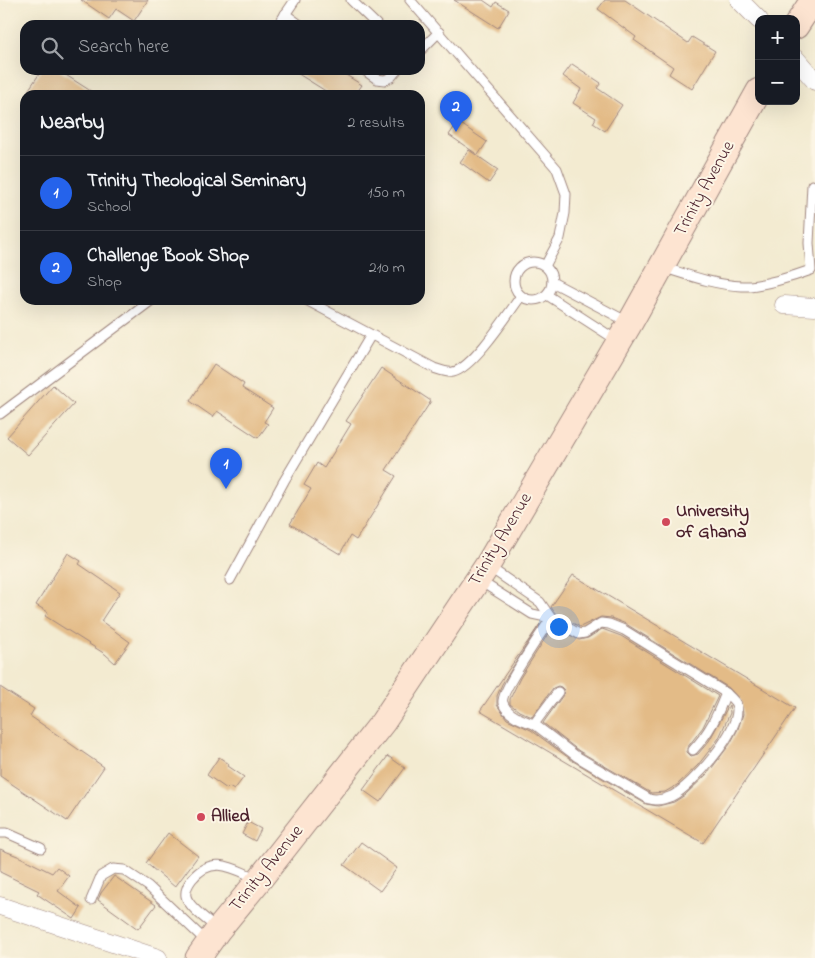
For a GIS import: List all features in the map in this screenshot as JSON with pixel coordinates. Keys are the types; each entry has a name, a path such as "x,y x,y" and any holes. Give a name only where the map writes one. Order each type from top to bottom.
{"street":[{"path":"739,0 755,16"},
{"path":"800,20 814,0"},
{"path":"797,60 815,81"},
{"name":"Trinity Avenue","path":"208,944 383,722 482,573 625,333 755,98"},
{"path":"784,305 815,307"},
{"path":"0,906 158,958"}],"lane":[{"path":"281,20 295,0"},
{"path":"351,0 372,20"},
{"path":"410,0 557,169 566,194 565,213 560,238 544,266"},
{"path":"285,14 293,20"},
{"path":"425,46 439,32"},
{"path":"371,75 377,79 385,80 393,75"},
{"path":"662,267 711,282 743,286 794,277 813,270 809,243 812,185"},
{"path":"532,262 541,263 549,269 552,282 552,287 547,295 539,299 530,300 521,296 516,289 514,280 517,271 523,264 532,262"},
{"path":"552,282 625,333"},
{"path":"547,295 625,333"},
{"path":"315,305 434,368 452,372 463,368 478,353 521,296"},
{"path":"0,414 145,305"},
{"path":"230,580 284,481 371,335"},
{"path":"482,573 532,614 551,618 579,634 585,633 601,623 624,630 726,692 737,705 735,721 724,742 707,766 690,784 672,796 662,799 649,799 576,756 534,724 518,718 509,712 502,702 502,697 551,618"},
{"path":"482,573 540,602 551,618"},
{"path":"534,724 558,692"},
{"path":"693,750 714,723 726,692"},
{"path":"0,833 7,833 41,848"},
{"path":"208,944 186,896 187,887 192,879 203,868 224,865 259,880"},
{"path":"92,900 101,876 113,869 124,870 148,886 208,944"}],"building":[{"path":"81,0 148,0 135,20 116,9 109,19"},
{"path":"454,0 483,0 493,7 496,2 509,10 498,28"},
{"path":"605,0 625,0 688,43 692,37 715,51 692,89 669,74 673,67 634,40 636,37 598,9"},
{"path":"572,64 601,83 597,88 622,105 605,131 593,123 596,118 573,103 581,89 563,76"},
{"path":"39,75 66,75 89,90 28,90"},
{"path":"300,75 346,75 362,85 358,90 324,90"},
{"path":"458,122 487,142 478,155 449,135"},
{"path":"469,150 498,170 489,183 460,162"},
{"path":"214,364 244,384 242,388 273,408 264,422 268,424 258,438 217,411 213,417 190,401"},
{"path":"381,368 431,401 386,470 396,476 356,540 350,536 340,554 290,524 311,489 304,485 317,463 324,468 351,424 346,421"},
{"path":"53,385 74,404 28,455 7,437"},
{"path":"68,553 81,561 79,564 120,592 101,621 130,642 115,663 105,654 45,616 48,612 36,605"},
{"path":"573,575 795,708 703,843 480,711 540,624 502,684 497,696 497,705 507,719 531,730 573,761 646,804 658,806 674,802 685,795 708,773 730,744 743,714 741,701 729,688 626,624 611,618 601,617 580,627 555,613 551,607"},
{"path":"553,626 579,640 588,638 602,629 621,636 718,696 703,727 687,748 687,752 691,756 698,754 709,741 729,705 730,713 719,738 698,765 677,785 665,792 651,793 579,751 543,723 563,695 564,690 561,687 553,688 532,717 510,704 510,699 520,678"},
{"path":"0,687 34,709 30,716 104,767 67,821 0,776"},
{"path":"388,756 405,768 380,802 363,790"},
{"path":"219,757 244,777 234,790 229,787 227,789 207,775"},
{"path":"248,822 261,829 255,841 242,834"},
{"path":"168,833 198,856 175,887 146,863"},
{"path":"361,842 397,868 380,891 344,865"},
{"path":"0,849 52,873 57,867 69,876 58,891 81,908 74,919 37,894 39,891 0,872"},
{"path":"114,876 156,905 138,929 98,900"}],"place":[{"name":"Challenge Book Shop","path":"456,132"},
{"name":"Trinity Theological Seminary","path":"226,489"},
{"name":"University of Ghana","path":"666,522"},
{"name":"Allied","path":"201,817"}]}
